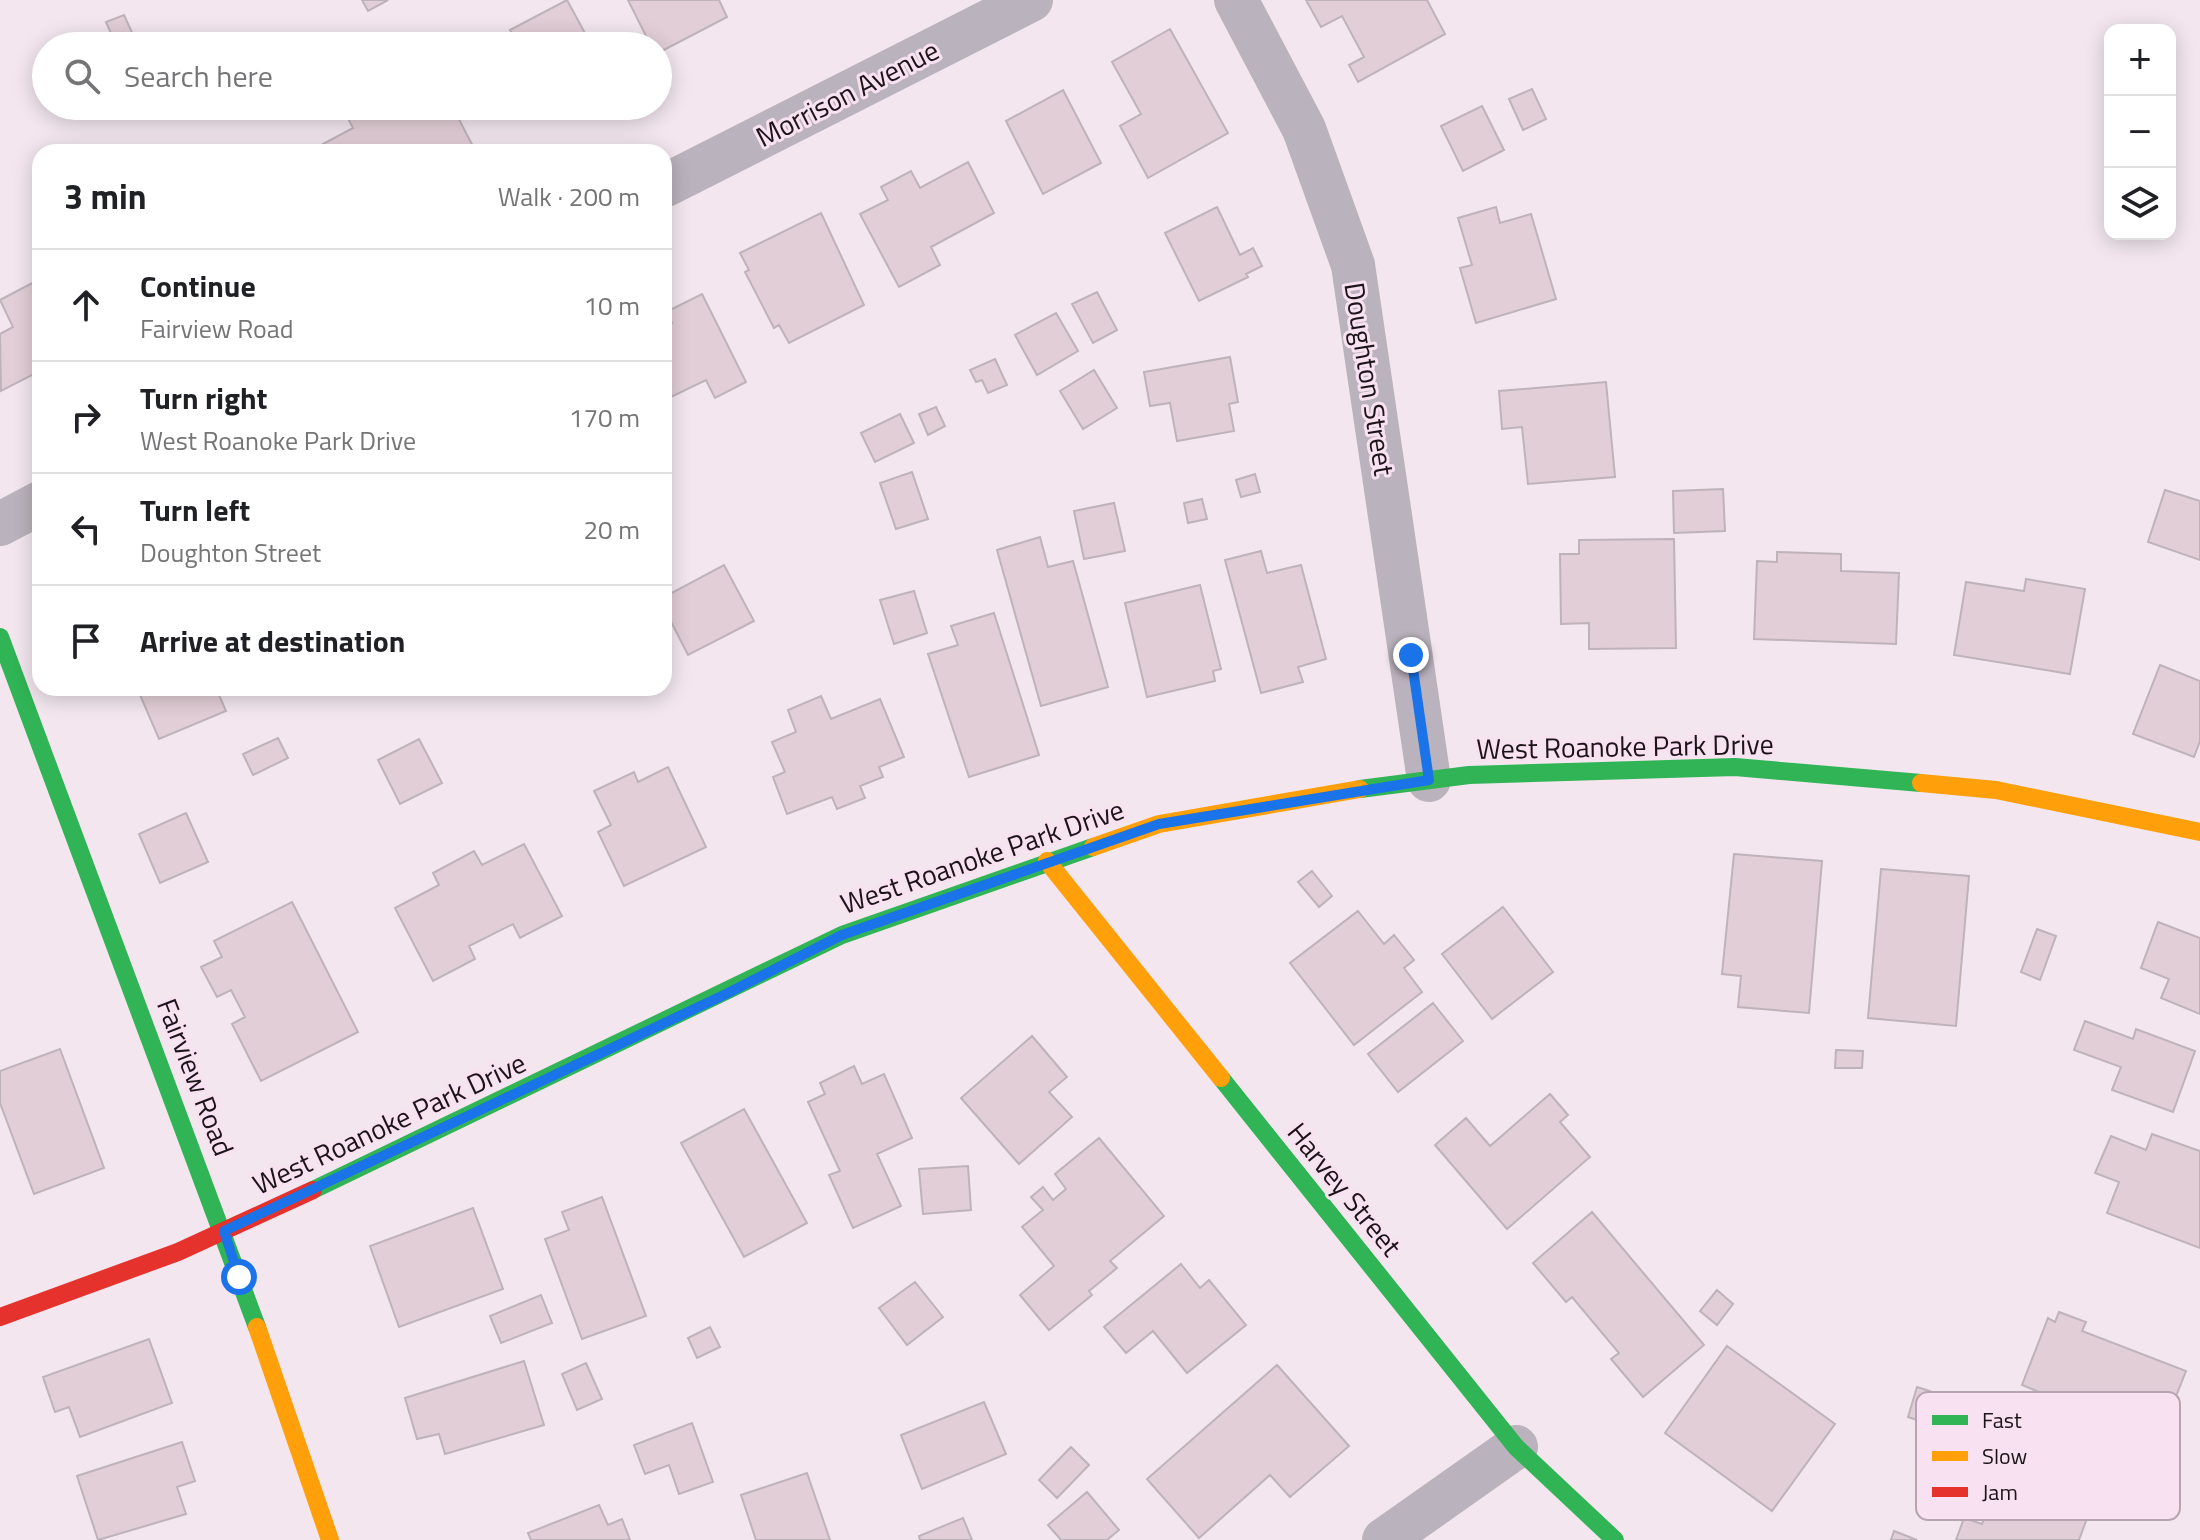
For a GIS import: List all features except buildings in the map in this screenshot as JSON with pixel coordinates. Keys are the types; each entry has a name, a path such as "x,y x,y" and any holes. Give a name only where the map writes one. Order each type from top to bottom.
{"street":[{"name":"Morrison Avenue","path":"672,182 1031,0"},
{"name":"Doughton Street","path":"1236,0 1304,129 1353,265 1429,780"},
{"path":"0,524 32,507"},
{"name":"Fairview Road","path":"0,637 224,1231 330,1540"},
{"name":"West Roanoke Park Drive","path":"0,1317 224,1231 683,1015 842,935 1159,824 1469,775 1735,767 1996,790 2200,832"},
{"name":"Harvey Street","path":"1047,861 1516,1447 1615,1540"},
{"path":"1384,1540 1516,1447"}],"traffic: fast":[{"path":"0,637 257,1327"},
{"path":"1360,789 1469,775 1735,767 1921,783"},
{"path":"313,1190 842,935 1093,847"},
{"path":"1221,1078 1516,1447 1615,1540"}],"traffic: slow":[{"path":"1921,783 1996,790 2200,832"},
{"path":"1093,847 1159,824 1360,789"},
{"path":"1047,861 1221,1078"},
{"path":"257,1327 330,1540"}],"traffic: jam":[{"path":"0,1317 178,1252 313,1190"}],"route":[{"path":"239,1277 224,1231 726,994 842,935 1159,824 1429,780 1411,655"}]}
